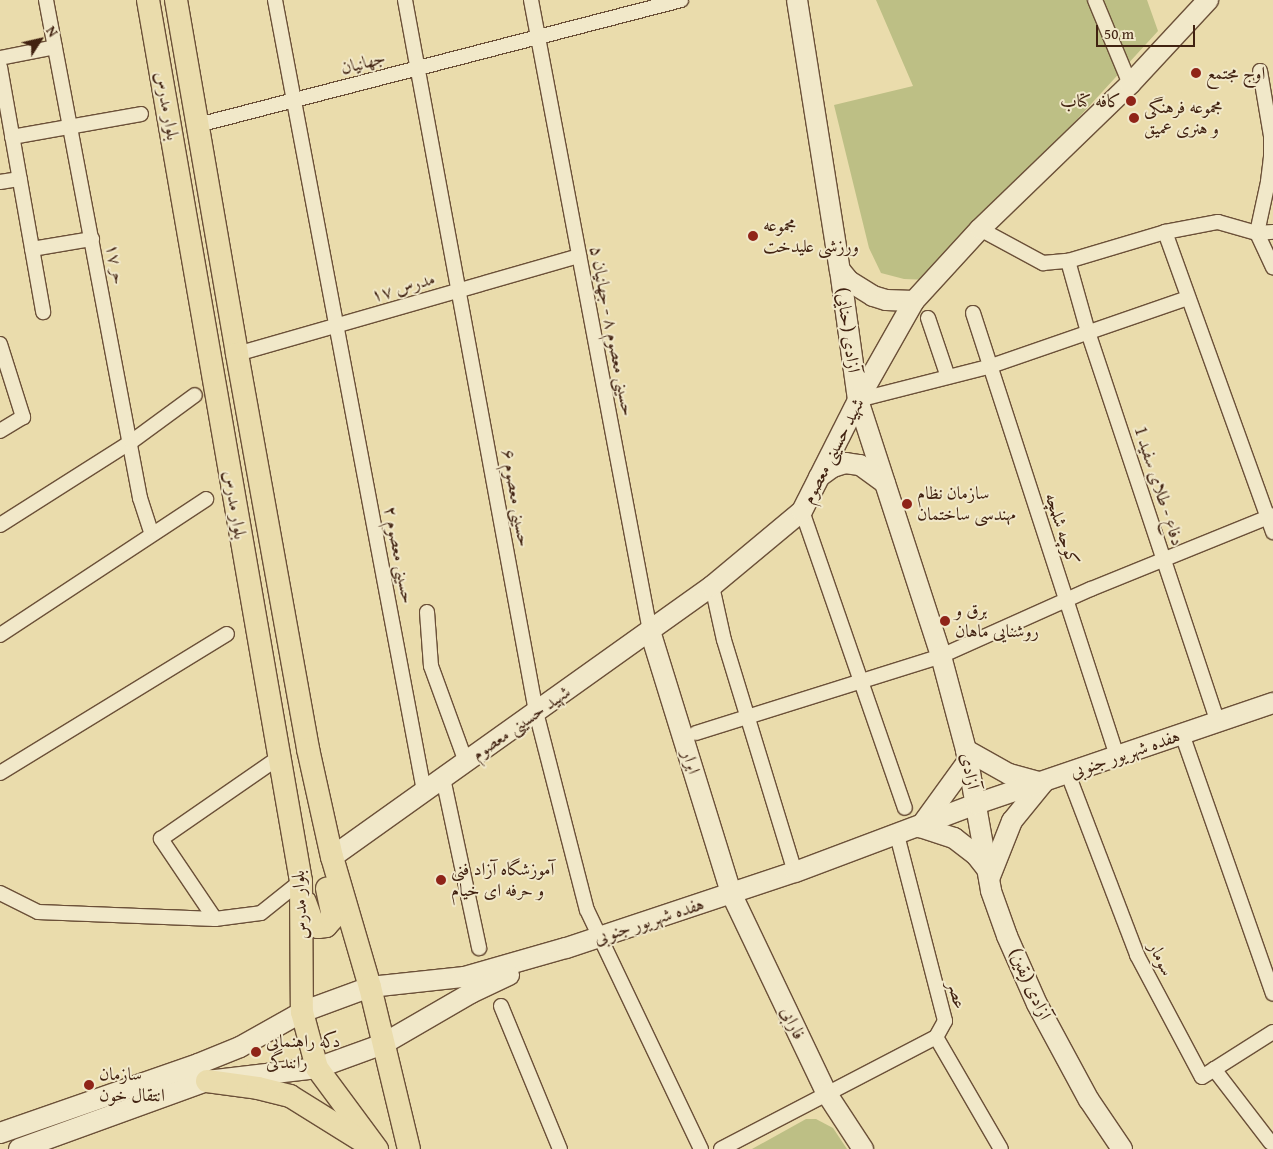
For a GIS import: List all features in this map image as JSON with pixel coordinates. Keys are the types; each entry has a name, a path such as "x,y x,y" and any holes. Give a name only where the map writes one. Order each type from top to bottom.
{"main road":[{"name":"بلوار مدرس","path":"148,0 278,758 302,887 302,1012 317,1068"},
{"name":"بلوار مدرس","path":"176,0 308,749 332,857 370,988 383,1044"},
{"name":"آزادی (حنایی)","path":"797,0 840,270 858,400 941,656 965,749"},
{"name":"شهید حسینی معصوم","path":"332,857 712,586 802,511 858,400 914,301 980,229 1130,84 1199,5"},
{"path":"840,270 849,281 873,296 886,300 914,301"},
{"path":"819,477 833,467 845,463 860,465 885,483"},
{"name":"ابرار","path":"650,631 731,893"},
{"name":"هفده شهریور جنوبی","path":"566,948 795,872 920,827 976,804 1043,783 1273,703"},
{"path":"302,887 313,924 318,927 326,926 332,920 332,912 310,819 307,791 308,749"},
{"path":"965,749 1009,774 1043,783 1012,821 987,874 976,855 954,838 920,827 965,749"},
{"name":"آزادی","path":"965,749 976,804"},
{"name":"آزادی (یقین)","path":"976,804 987,874 1007,936 1037,1004 1117,1148"},
{"name":"فارابی","path":"731,893 827,1094 863,1149"},
{"path":"0,1132 198,1064 240,1047 302,1012 370,988 464,977 566,948"},
{"path":"19,1149 207,1082 317,1068 383,1044 471,993 566,948"},
{"path":"383,1044 409,1149"},
{"path":"317,1068 376,1149"},
{"path":"207,1082 258,1088 290,1096 376,1149"}],"street":[{"name":"حر ۱۷","path":"46,0 131,442 140,498 152,534"},
{"name":"حسینی معصوم ۲","path":"275,0 424,792"},
{"name":"حسینی معصوم ۶","path":"405,0 536,712 587,910 701,1149"},
{"name":"حسینی معصوم ۸ - جهانیان ۵","path":"531,0 650,631"},
{"name":"جهانیان","path":"198,125 537,37 658,3 681,0"},
{"path":"1095,0 1130,84"},
{"path":"0,58 55,46"},
{"path":"0,67 43,312"},
{"path":"1260,70 1271,136 1271,157 1268,182 1257,233 1273,268"},
{"path":"12,137 70,125 141,114"},
{"path":"0,182 20,179"},
{"path":"980,229 1043,262 1068,261 1165,232 1218,222 1257,233 1273,232"},
{"path":"1165,232 1187,298 1270,517 1273,532"},
{"path":"32,249 92,239"},
{"name":"مدرس ۱۷","path":"237,354 579,256"},
{"name":"دفاع - طلای سفید 1","path":"1068,261 1088,332 1218,722"},
{"path":"858,400 991,366 1187,298"},
{"name":"کوچه شلمچه","path":"973,313 1118,756"},
{"path":"928,318 948,377"},
{"path":"0,344 24,417 0,431"},
{"path":"0,524 131,442 195,395"},
{"path":"0,635 206,499"},
{"path":"802,511 905,808"},
{"path":"696,732 941,656 1066,600 1270,517"},
{"path":"712,586 724,640 795,872"},
{"path":"427,612 431,666 466,762"},
{"path":"0,773 227,634"},
{"path":"1182,734 1273,994"},
{"path":"215,919 161,839 278,758"},
{"name":"سومار","path":"1068,774 1137,956 1202,1077 1214,1069"},
{"path":"443,778 479,948"},
{"name":"عصر","path":"897,835 945,1021 936,1037"},
{"path":"0,892 38,912 215,919 261,913 302,887"},
{"path":"501,1006 560,1149"},
{"path":"1270,1144 1214,1069 1273,1032"},
{"path":"721,1149 936,1037 1000,1149"},
{"path":"400,1112 421,1149"}],"green space":[{"path":"876,0 1147,0 1158,31 930,280 904,279 881,273 869,248 834,105 913,86"},
{"path":"806,1119 816,1119 833,1128 847,1149 752,1149"}],"place":[{"name":"اوج مجتمع","path":"1196,73"},
{"name":"کافه کتاب","path":"1131,101"},
{"name":"مجموعه فرهنگی و هنری عمیق","path":"1134,118"},
{"name":"مجموعه ورزشی علیدخت","path":"753,236"},
{"name":"سازمان نظام مهندسی ساختمان","path":"907,504"},
{"name":"برق و روشنایی ماهان","path":"945,621"},
{"name":"آموزشگاه آزاد فنی و حرفه ای خیام","path":"441,880"},
{"name":"دکه راهنمایی رانندگی","path":"256,1052"},
{"name":"سازمان انتقال خون","path":"89,1085"}]}
